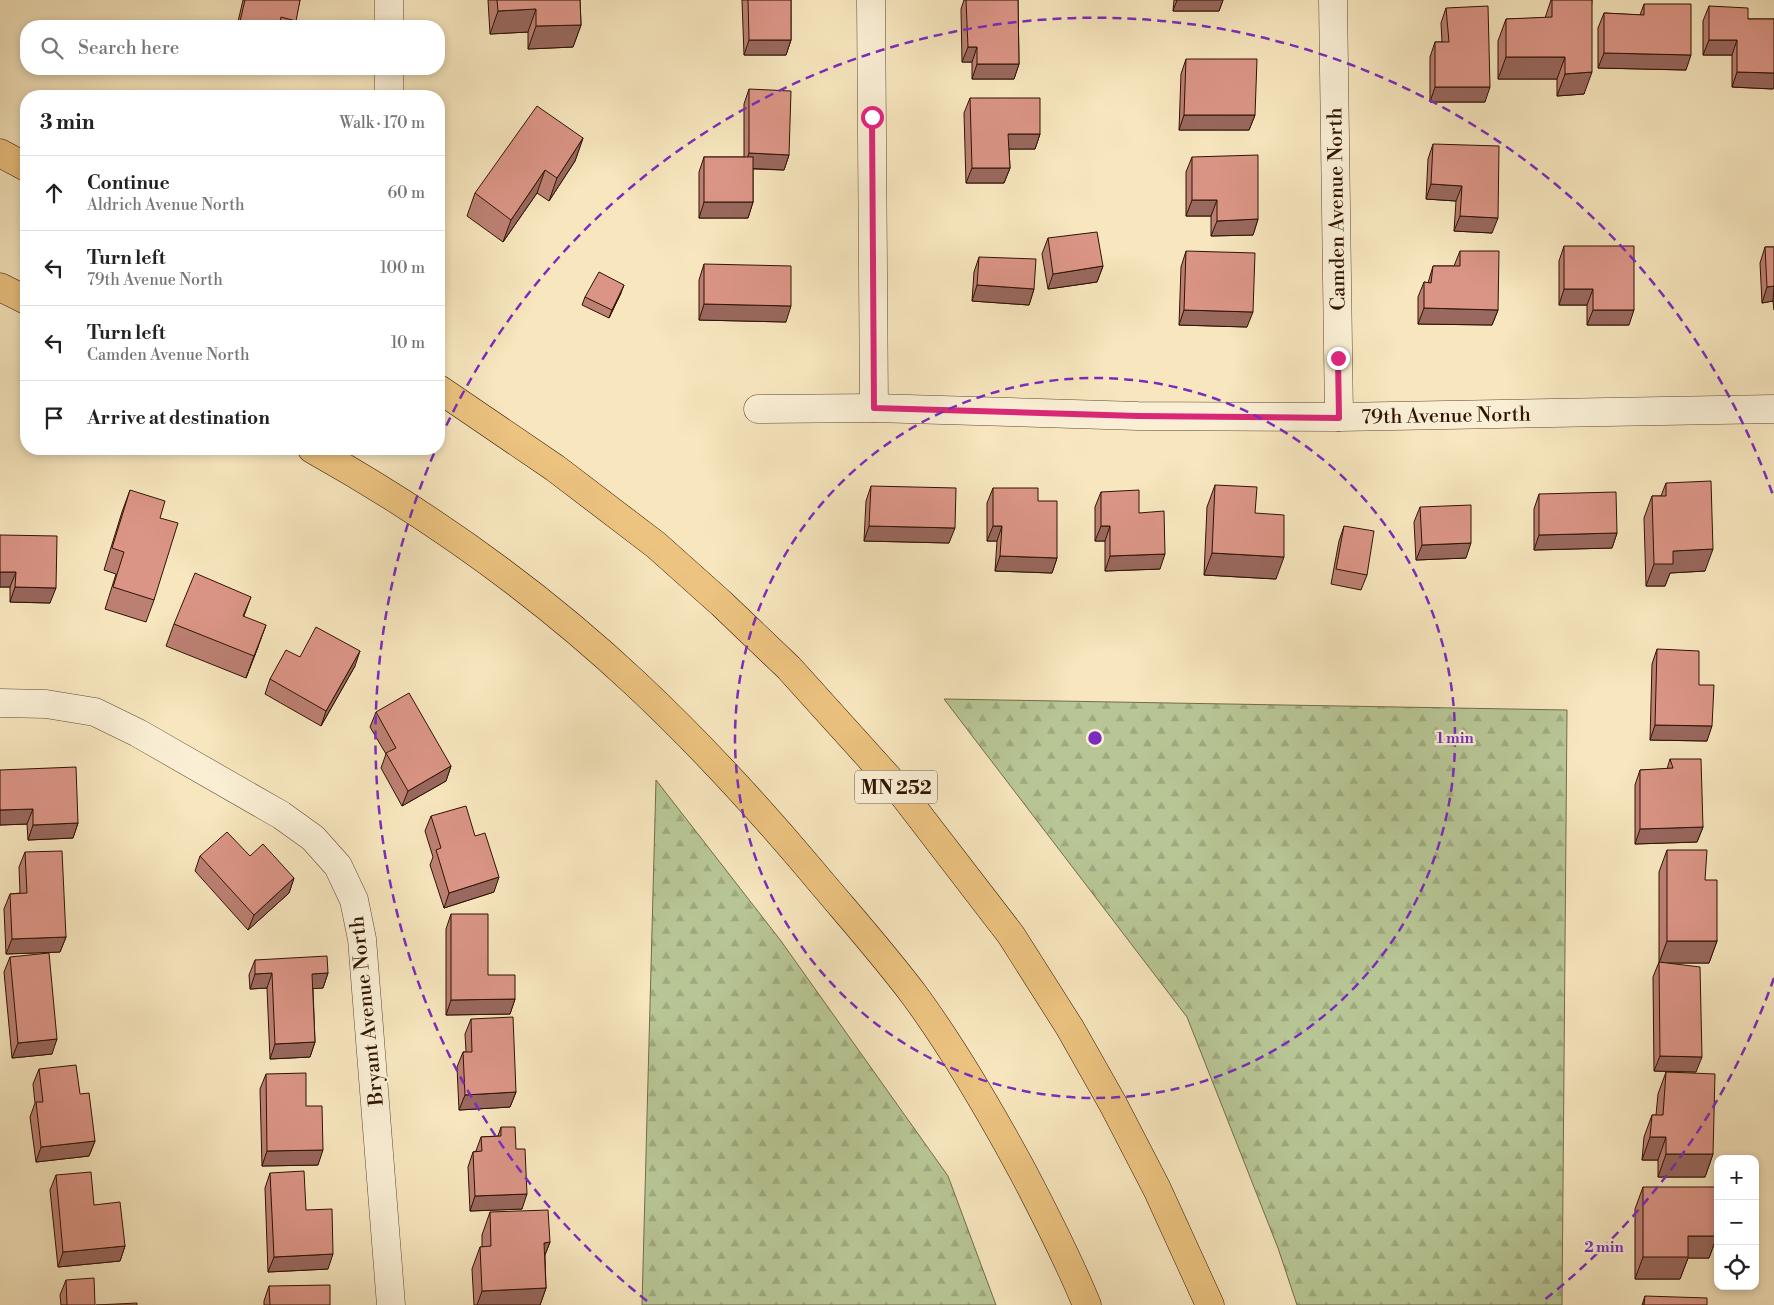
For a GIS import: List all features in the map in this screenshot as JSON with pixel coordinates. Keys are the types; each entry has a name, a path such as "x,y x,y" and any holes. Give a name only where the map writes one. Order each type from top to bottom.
{"highway":[{"path":"0,153 20,163"},
{"path":"0,287 20,297"},
{"name":"MN 252","path":"445,393 555,468 656,545 789,668 901,792 1011,935 1065,1021 1114,1104 1157,1189 1210,1305"},
{"path":"323,455 413,510 475,553 573,628 637,684 735,783 863,930 916,998 946,1041 1000,1129 1060,1244 1087,1305"}],"street":[{"path":"389,0 389,20"},
{"path":"871,0 874,408"},
{"name":"Camden Avenue North","path":"1333,0 1339,418"},
{"name":"79th Avenue North","path":"758,410 874,408 1138,416 1339,418 1774,409"},
{"name":"Bryant Avenue North","path":"0,703 46,704 95,712 138,733 281,815 314,838 338,866 354,900 362,939 391,1305"}],"green space":[{"path":"944,699 1567,710 1562,1305 1297,1305 1278,1248 1187,1017"},
{"path":"656,780 781,941 948,1176 996,1305 642,1305"}],"building":[{"path":"245,0 300,0 296,20 281,17 280,20 240,20"},
{"path":"497,0 580,0 581,25 536,26 536,9 498,11"},
{"path":"748,0 791,0 791,40 749,40"},
{"path":"966,0 1018,0 1019,64 977,64 977,47 968,47"},
{"path":"1552,0 1592,0 1592,72 1565,74 1565,57 1506,57 1506,19 1552,17"},
{"path":"1644,4 1691,4 1691,55 1604,53 1604,13 1644,15"},
{"path":"1488,6 1490,87 1435,87 1435,42 1449,42 1446,8"},
{"path":"1709,6 1748,8 1748,19 1774,19 1774,73 1737,72 1737,40 1709,40"},
{"path":"1186,59 1257,59 1255,115 1184,115"},
{"path":"749,89 791,91 789,155 749,153"},
{"path":"970,98 1040,98 1040,134 1008,134 1010,168 972,168"},
{"path":"537,106 583,138 557,178 545,170 511,220 475,193"},
{"path":"1433,144 1499,146 1498,218 1460,216 1462,186 1431,184"},
{"path":"1258,155 1258,219 1217,221 1217,200 1192,200 1192,157"},
{"path":"704,157 753,157 753,202 704,202"},
{"path":"1097,232 1103,266 1053,274 1048,238"},
{"path":"1564,246 1634,246 1634,310 1593,310 1593,289 1564,289"},
{"path":"1765,247 1774,247 1774,286 1767,287"},
{"path":"1186,251 1255,253 1253,312 1184,310"},
{"path":"1460,251 1499,251 1498,310 1424,308 1424,282 1431,283 1433,266 1460,266"},
{"path":"979,257 1036,259 1034,289 977,285"},
{"path":"704,264 791,266 791,306 704,304"},
{"path":"599,272 624,285 612,310 585,297"},
{"path":"1711,481 1713,549 1673,551 1673,564 1654,564 1652,496 1666,496 1666,483"},
{"path":"1215,485 1257,487 1255,513 1284,515 1284,557 1212,553"},
{"path":"871,486 956,488 955,528 869,526"},
{"path":"993,488 1038,488 1038,501 1057,501 1057,558 1000,556 1002,526 993,526"},
{"path":"130,490 165,501 160,518 178,523 154,600 113,587 124,552 112,548"},
{"path":"1139,490 1139,513 1164,511 1165,554 1110,556 1110,526 1101,526 1101,492"},
{"path":"1616,492 1617,533 1539,535 1539,494"},
{"path":"1471,505 1471,543 1422,545 1420,507"},
{"path":"1344,526 1374,531 1367,575 1336,569"},
{"path":"0,535 57,536 56,588 15,587 16,572 0,572"},
{"path":"195,573 251,597 243,616 266,625 254,656 174,624"},
{"path":"316,627 360,651 326,711 270,679 286,650 300,657"},
{"path":"1657,649 1699,651 1699,685 1714,685 1712,726 1655,725"},
{"path":"409,693 451,766 408,791 386,753 396,748 376,712"},
{"path":"1670,759 1701,759 1703,827 1640,829 1640,770 1673,768"},
{"path":"76,767 78,823 33,825 33,809 0,810 0,770"},
{"path":"466,806 475,836 485,833 499,877 449,893 436,850 441,848 431,816"},
{"path":"227,832 250,856 263,844 294,878 254,915 200,856"},
{"path":"1667,850 1707,850 1705,880 1717,880 1717,941 1667,941"},
{"path":"62,851 66,937 12,939 10,894 27,893 25,852"},
{"path":"451,914 488,914 488,975 515,975 515,999 451,1000"},
{"path":"49,953 57,1039 18,1043 10,957"},
{"path":"327,956 328,973 312,974 315,1042 275,1044 272,973 255,974 255,960"},
{"path":"1659,962 1700,967 1702,1057 1660,1056"},
{"path":"513,1017 516,1092 465,1095 463,1052 472,1052 471,1019"},
{"path":"76,1065 80,1094 89,1093 95,1141 41,1147 36,1102 43,1102 39,1069"},
{"path":"1666,1072 1715,1074 1713,1154 1666,1154 1666,1137 1650,1137 1652,1115 1663,1115"},
{"path":"306,1073 306,1106 322,1106 323,1150 267,1151 266,1074"},
{"path":"501,1127 515,1127 516,1149 525,1149 527,1194 475,1196 473,1152 482,1151 481,1137 501,1136"},
{"path":"304,1171 306,1210 332,1209 333,1254 274,1257 270,1173"},
{"path":"91,1172 94,1205 120,1202 125,1246 63,1252 56,1175"},
{"path":"1643,1187 1714,1187 1714,1236 1688,1236 1688,1257 1643,1257"},
{"path":"548,1210 550,1242 544,1243 546,1288 482,1291 480,1247 491,1246 490,1212"},
{"path":"94,1278 95,1305 67,1305 66,1280"},
{"path":"330,1285 330,1305 270,1305 269,1286"},
{"path":"1645,1296 1707,1298 1707,1305 1644,1305"},
{"path":"137,1303 137,1305 96,1305"}],"route":[{"path":"872,117 874,408 1138,416 1339,418 1338,358"}]}
